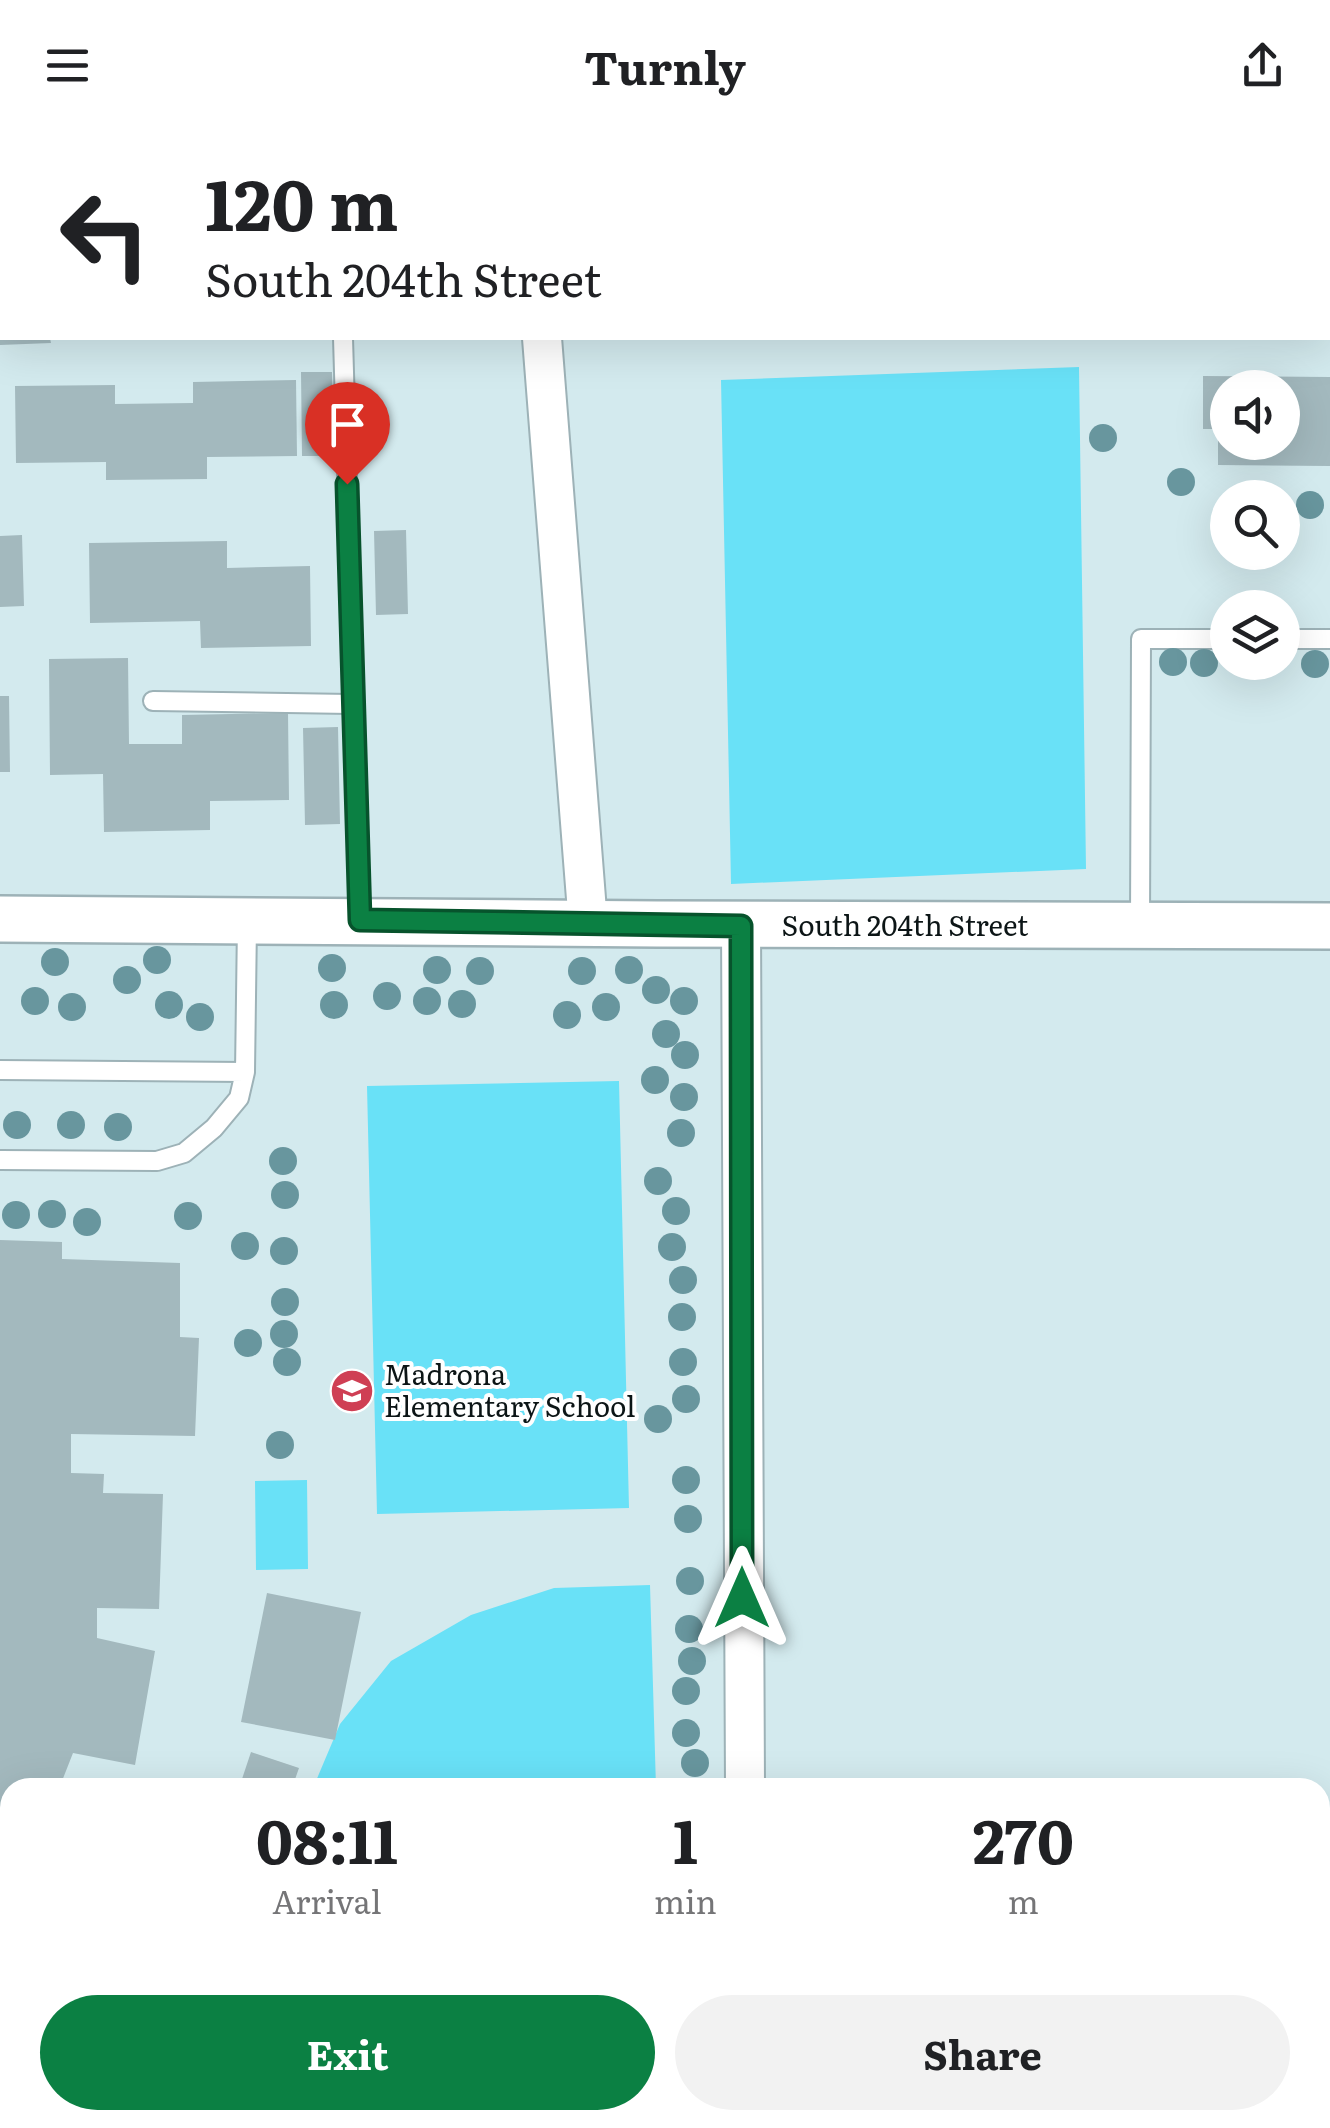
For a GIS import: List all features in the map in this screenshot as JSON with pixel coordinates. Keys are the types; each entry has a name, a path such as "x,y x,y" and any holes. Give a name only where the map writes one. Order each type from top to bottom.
{"street":[{"path":"542,340 588,924"},
{"name":"South 204th Street","path":"0,919 741,926 1330,926"},
{"path":"741,926 745,1778"}],"lane":[{"path":"344,340 360,920"},
{"path":"1140,926 1141,639 1210,639"},
{"path":"1300,639 1330,639"},
{"path":"153,702 352,704"},
{"path":"0,1160 157,1162 184,1153 214,1128 239,1098 245,1072 247,921"},
{"path":"0,1070 245,1072"}],"shaded area":[{"path":"1079,367 1086,869 731,884 721,380"},
{"path":"619,1081 629,1508 377,1514 367,1086"},
{"path":"307,1480 308,1569 256,1570 255,1481"},
{"path":"650,1585 656,1778 317,1778 340,1724 391,1661 471,1615 554,1588"}],"building":[{"path":"0,340 51,343 0,345"},
{"path":"301,372 332,372 334,456 302,456"},
{"path":"1203,376 1210,376 1210,429 1203,429"},
{"path":"1300,377 1330,377 1330,466 1218,465 1218,460 1300,460"},
{"path":"296,380 297,456 207,457 207,479 106,480 106,462 16,463 15,386 115,385 115,404 193,403 193,382"},
{"path":"406,530 408,614 376,615 374,531"},
{"path":"22,535 24,606 0,607 0,536"},
{"path":"227,541 227,568 310,566 311,646 201,648 200,621 90,623 89,543"},
{"path":"128,658 129,744 182,744 182,715 288,713 289,800 210,801 210,830 104,832 103,774 50,775 49,659"},
{"path":"0,696 9,696 10,772 0,772"},
{"path":"338,727 340,824 305,825 303,728"},
{"path":"0,1240 62,1242 62,1259 180,1263 180,1337 199,1338 195,1436 71,1434 71,1473 104,1474 103,1493 163,1494 159,1609 97,1608 97,1638 155,1651 135,1765 73,1753 63,1778 0,1778"},
{"path":"267,1593 361,1612 335,1740 241,1722"},
{"path":"251,1752 299,1768 296,1778 242,1778"}],"place":[{"name":"Madrona Elementary School","path":"352,1391"}],"route":[{"path":"347,484 360,920 741,926 742,1598"}]}
